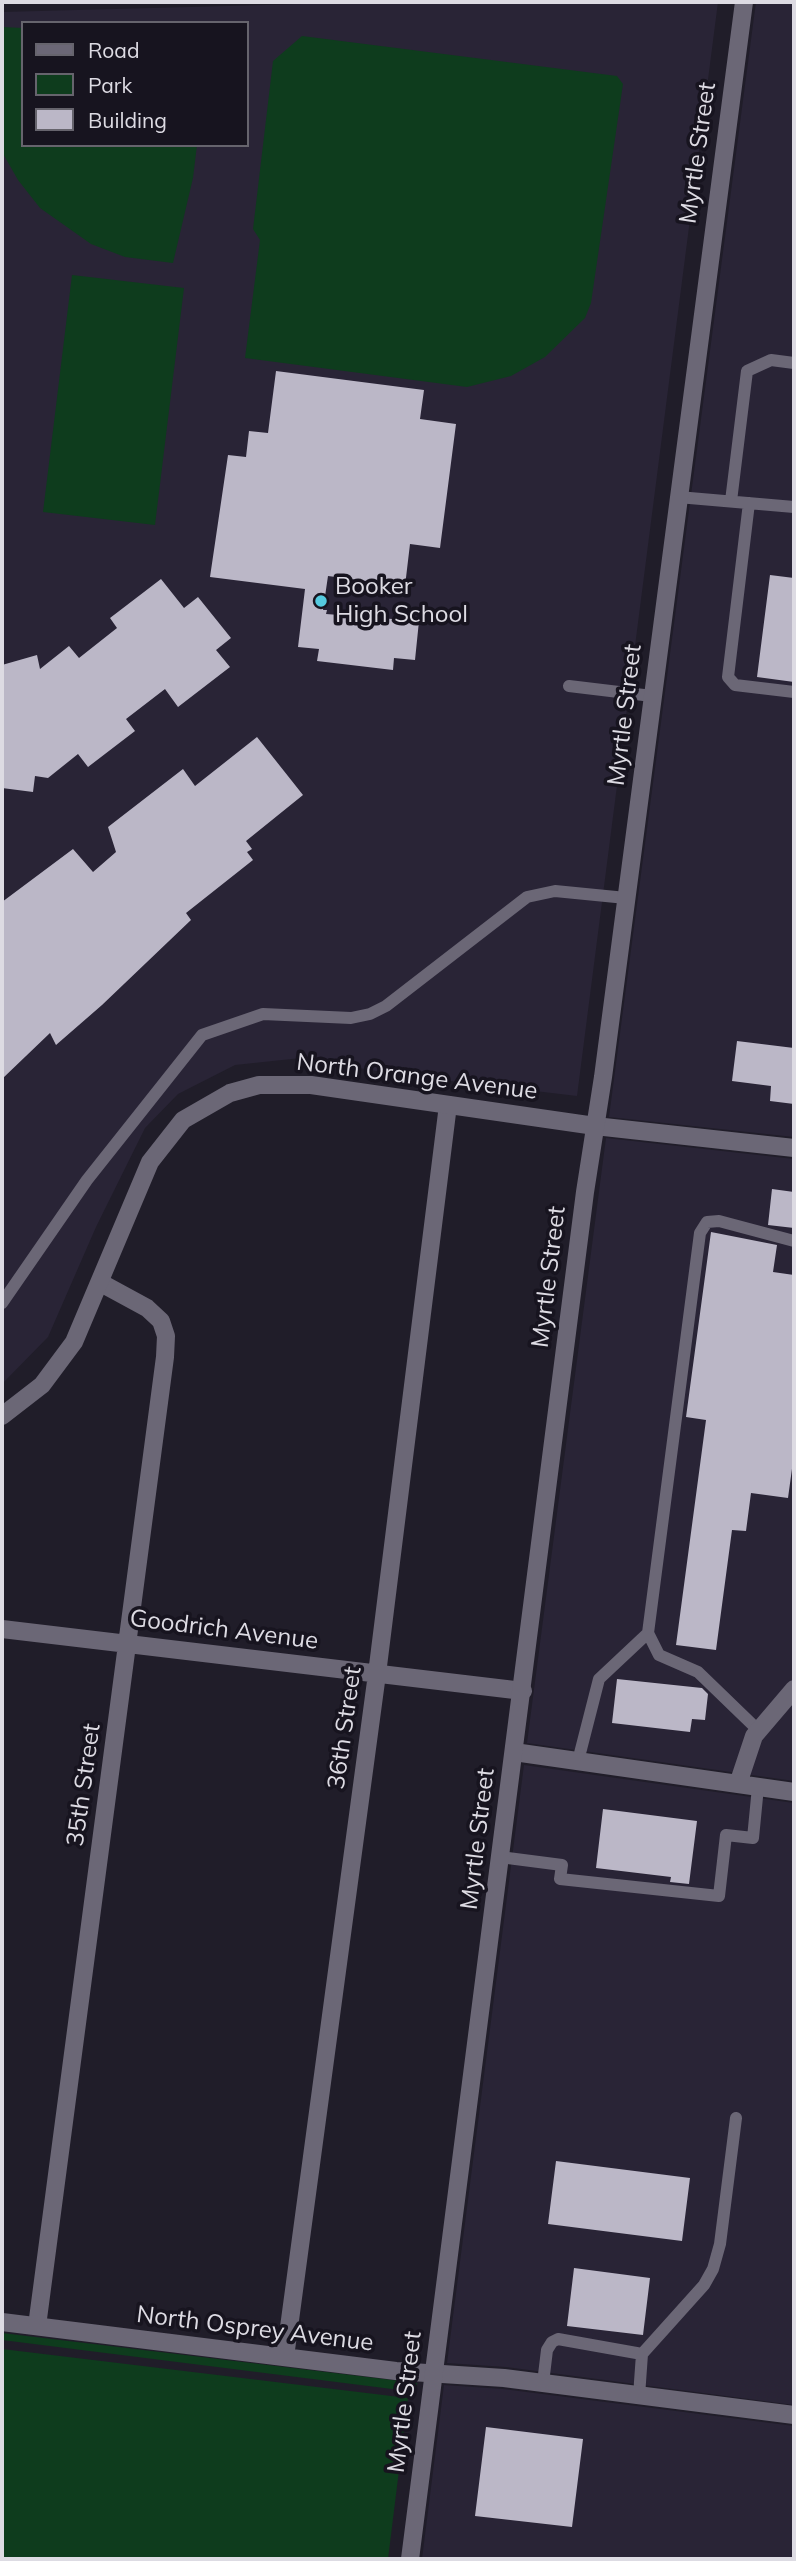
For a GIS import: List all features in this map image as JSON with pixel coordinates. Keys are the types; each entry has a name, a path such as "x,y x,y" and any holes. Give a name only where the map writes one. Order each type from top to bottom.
{"street":[{"name":"Myrtle Street","path":"410,2559 595,1126 744,2"},
{"name":"North Orange Avenue","path":"2,1416 42,1385 74,1342 150,1162 183,1120 230,1093 259,1086 285,1084 595,1126 794,1148"},
{"name":"36th Street","path":"285,2357 377,1674 449,1105"},
{"name":"35th Street","path":"37,2326 166,1336 161,1321 147,1308 101,1283"},
{"name":"Goodrich Avenue","path":"2,1629 523,1691"},
{"path":"738,1784 750,1744 758,1730 794,1689"},
{"path":"514,1752 794,1792"},
{"name":"North Osprey Avenue","path":"2,2322 285,2357 543,2383 794,2415"}],"lane":[{"path":"731,501 747,371 771,360 794,363"},
{"path":"678,497 794,507"},
{"path":"749,503 728,677 735,685 794,692"},
{"path":"569,686 652,696"},
{"path":"2,1303 87,1180 202,1035 262,1014 351,1018 370,1014 386,1006 527,897 555,891 626,898"},
{"path":"758,1730 698,1672 659,1655 648,1633 700,1233 707,1222 719,1221 794,1241"},
{"path":"579,1761 599,1679 648,1633"},
{"path":"500,1857 562,1865 560,1879 719,1896 726,1835 752,1838 758,1787"},
{"path":"639,2396 642,2354 704,2285 713,2269 720,2244 736,2118"},
{"path":"543,2383 547,2350 554,2340 642,2354"}],"shaded area":[{"name":"Booker High School","path":"378,2 718,2 577,1096 400,1075 301,1058 235,1065 178,1094 145,1128 96,1227 48,1337 2,1384 2,12"},
{"path":"756,2 794,2 794,1137 609,1117"},
{"path":"606,1138 794,1159 794,1781 527,1743"},
{"path":"524,1765 794,1803 794,2405 506,2367 447,2363"},
{"path":"444,2385 503,2389 794,2426 794,2559 422,2559"}],"green space":[{"path":"2,27 21,28 21,147 197,147 193,178 173,263 125,257 91,244 40,208 18,180 2,152"},
{"path":"302,36 617,76 623,84 591,303 585,318 545,357 511,376 467,387 245,358 260,240 253,229 273,61"},
{"path":"72,275 184,288 155,525 43,512"},
{"path":"2,2333 417,2383 416,2392 2,2340"},
{"path":"2,2349 408,2398 388,2559 2,2559"}],"building":[{"path":"276,371 424,390 420,419 456,424 440,548 410,544 405,586 328,576 323,610 327,610 326,614 419,621 415,660 394,658 393,670 317,661 319,649 298,647 305,589 210,577 228,455 246,457 249,431 268,433"},
{"path":"770,575 794,578 794,682 757,677"},
{"path":"161,579 184,608 198,597 231,638 216,650 230,667 178,707 165,689 126,719 135,731 88,767 78,754 48,778 35,776 33,792 2,788 2,665 37,655 40,669 69,646 79,658 117,628 110,618"},
{"path":"257,737 303,795 246,841 252,849 247,852 253,860 186,913 191,920 102,1005 56,1045 50,1033 2,1079 2,902 73,849 93,872 116,852 108,827 183,769 195,786"},
{"path":"737,1041 794,1048 794,1104 770,1101 771,1086 732,1081"},
{"path":"772,1189 794,1192 794,1228 768,1225"},
{"path":"711,1232 777,1245 773,1272 794,1275 794,1454 788,1498 751,1493 746,1531 732,1530 716,1650 676,1645 706,1420 686,1417"},
{"path":"617,1679 702,1688 708,1694 705,1720 692,1719 690,1732 612,1723"},
{"path":"603,1809 697,1821 689,1884 670,1882 671,1877 596,1868"},
{"path":"556,2161 690,2178 682,2241 548,2224"},
{"path":"574,2268 650,2278 643,2335 567,2326"},
{"path":"486,2427 583,2439 572,2527 475,2516"}],"place":[{"name":"Booker High School","path":"321,601"}]}
